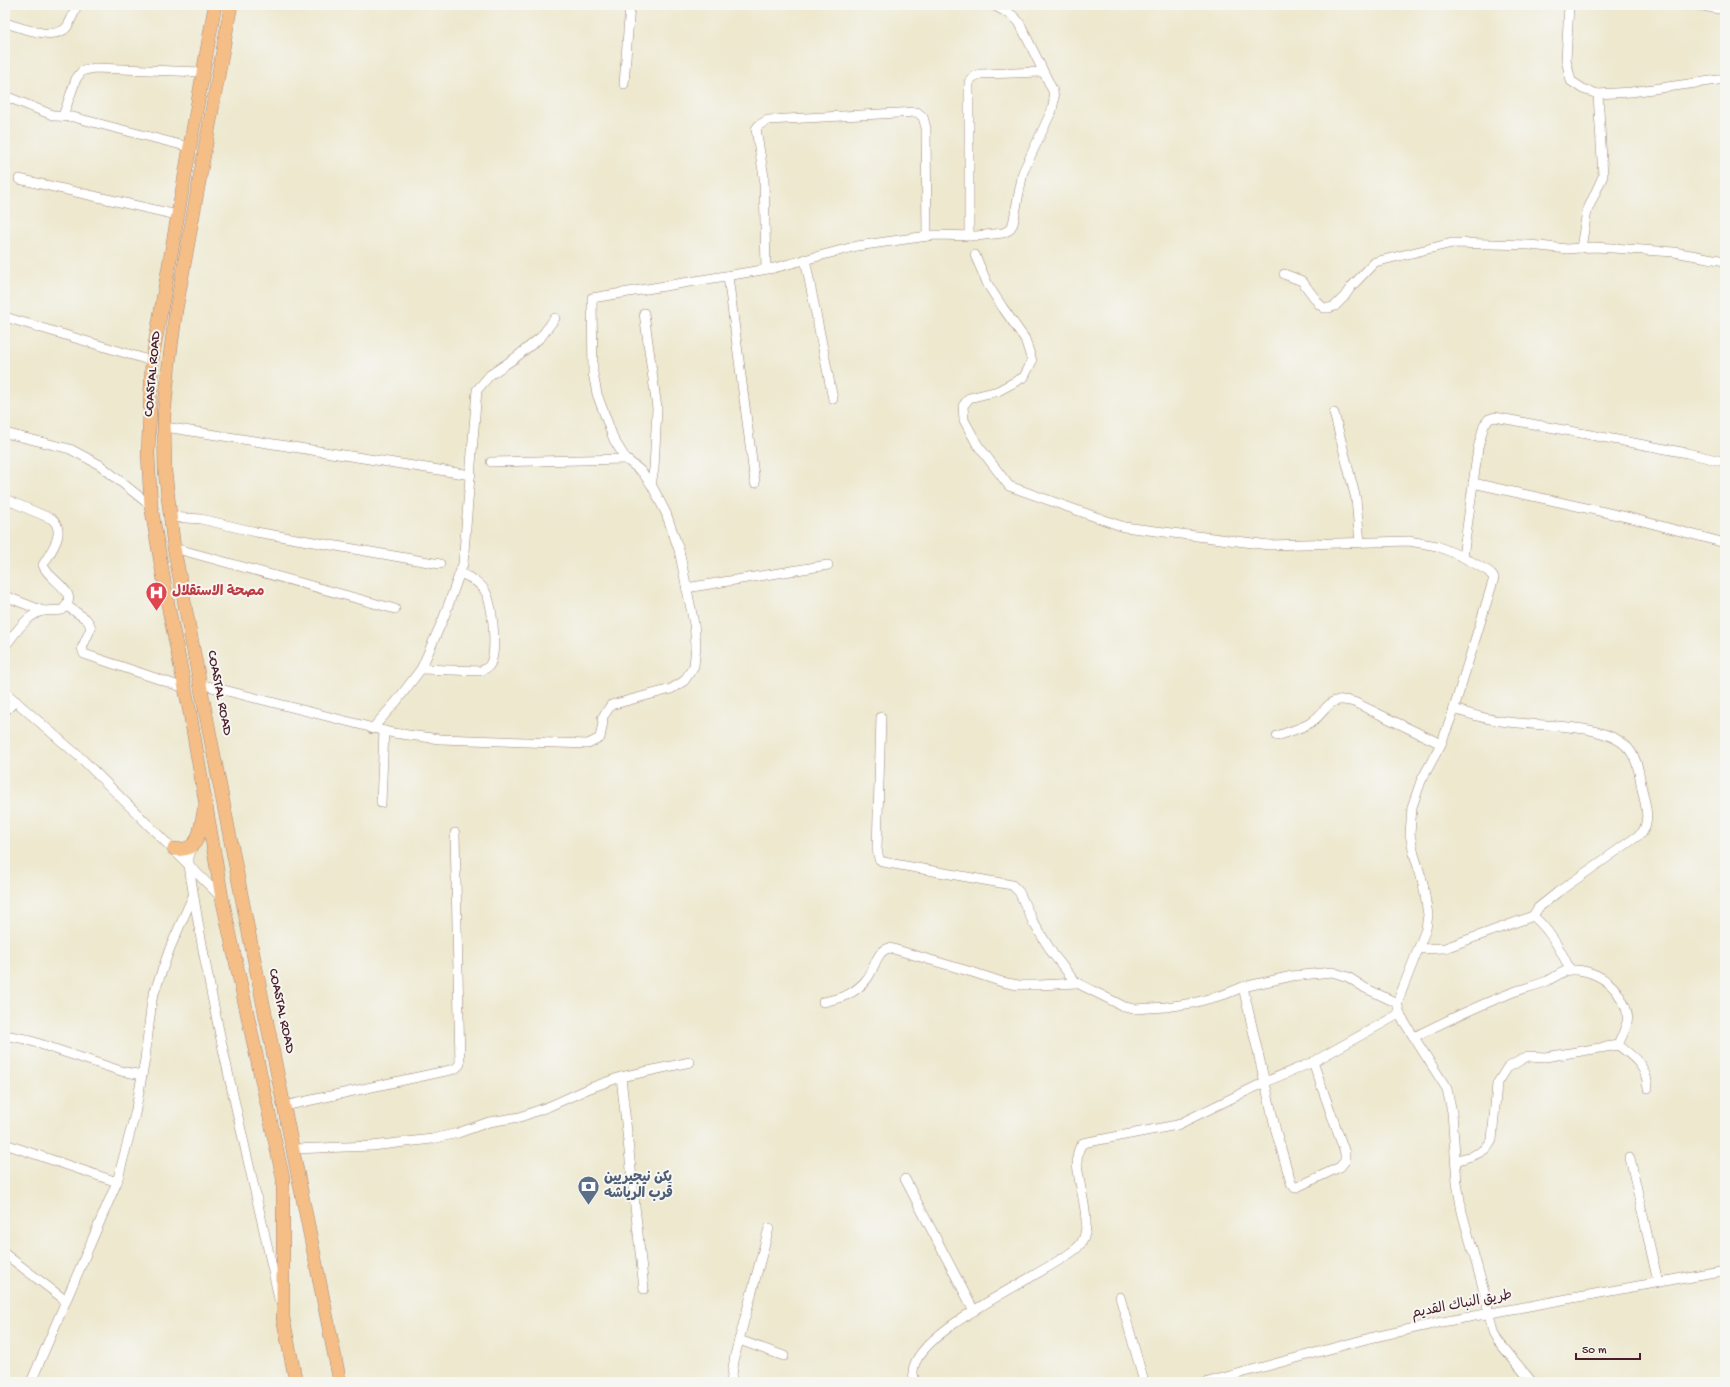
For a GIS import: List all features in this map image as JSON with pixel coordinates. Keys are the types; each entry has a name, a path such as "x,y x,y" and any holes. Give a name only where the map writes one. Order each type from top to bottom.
{"highway":[{"name":"COASTAL ROAD","path":"215,5 152,361 148,454 151,506 222,898 283,1178 283,1318 296,1382"},
{"name":"COASTAL ROAD","path":"231,5 176,310 169,363 164,427 165,470 174,548 200,684 340,1382"},
{"path":"174,849 187,849 198,839 205,803"}],"street":[{"path":"5,23 37,32 58,34 66,28 77,5"},
{"path":"624,84 630,5"},
{"path":"200,684 384,731 440,739 551,744 588,744 600,738 602,733 602,718 611,706 671,689 684,681 694,666 696,645 694,624 679,550 666,513 651,484 642,472 626,459 614,440 597,394 593,373 592,298 766,269 857,246 927,236 969,236 1003,233 1009,230 1013,224 1023,172 1052,110 1054,100 1052,91 1019,22 1012,15 994,7 993,5"},
{"path":"1569,5 1566,60 1571,81 1583,89 1598,94 1631,92 1725,79"},
{"path":"1696,5 1725,10"},
{"path":"63,116 76,79 82,71 94,68 202,72"},
{"path":"969,236 969,82 973,77 980,74 1043,72"},
{"path":"1581,248 1587,211 1603,176 1598,94"},
{"path":"5,96 55,116 73,117 189,148"},
{"path":"766,269 764,177 756,129 759,125 768,120 917,112 923,118 926,128 927,236"},
{"path":"19,179 177,215"},
{"path":"1284,274 1302,281 1319,304 1324,308 1329,308 1335,306 1344,297 1351,287 1375,262 1452,243 1523,245 1567,249 1612,248 1674,252 1725,261"},
{"path":"975,255 988,285 1026,339 1032,361 1024,377 998,391 969,398 962,406 964,420 977,444 1009,486 1124,527 1269,545 1409,541 1437,546 1488,571 1494,578 1454,710 1441,744 1421,781 1412,807 1410,834 1414,854 1423,883 1428,915 1426,929 1397,1003 1399,1014 1447,1089 1452,1112 1457,1183 1462,1212 1483,1287 1493,1332 1498,1341 1532,1382"},
{"path":"805,259 833,399"},
{"path":"728,276 755,483"},
{"path":"644,313 657,408 654,469 651,484"},
{"path":"5,317 152,361"},
{"path":"372,729 396,702 421,669 444,617 464,564 477,390 490,375 515,358 541,337 555,318"},
{"path":"1334,413 1356,499 1360,543"},
{"path":"1462,557 1478,448 1484,425 1489,419 1495,417 1687,453 1725,462"},
{"path":"164,427 471,475"},
{"path":"5,433 70,449 100,465 151,506"},
{"path":"491,462 626,459"},
{"path":"1473,483 1631,518 1725,543"},
{"path":"5,499 52,519 58,527 58,535 43,565 45,571 67,591 69,597 67,606 62,610 43,611 27,620 5,646"},
{"path":"170,517 201,519 256,532 440,564"},
{"path":"174,548 395,609"},
{"path":"686,588 828,565"},
{"path":"421,669 481,671 488,667 492,658 495,635 485,590 478,583 460,573"},
{"path":"5,596 43,611"},
{"path":"67,606 90,623 91,628 82,648 84,654 185,688"},
{"path":"5,692 82,759 222,898"},
{"path":"1277,736 1310,723 1335,699 1341,699 1354,702 1441,744"},
{"path":"5,711 16,701"},
{"path":"1418,949 1445,948 1532,916 1538,908 1558,892 1642,833 1646,826 1647,814 1636,761 1625,745 1613,737 1566,726 1502,721 1454,710"},
{"path":"881,717 877,848 879,859 883,862 1008,884 1012,886 1019,892 1033,922 1053,954 1077,983 1116,1003 1134,1009 1166,1007 1193,1003 1222,995 1243,987 1292,976 1332,972 1348,977 1366,988 1397,1003"},
{"path":"381,804 384,731"},
{"path":"284,1106 455,1069 460,1064 455,833"},
{"path":"193,845 189,857 189,865 201,943 219,1034 283,1318"},
{"path":"31,1382 117,1182 135,1114 142,1075 152,999 170,948 193,896"},
{"path":"1532,916 1543,926 1560,948 1570,970"},
{"path":"823,1002 845,997 854,991 867,979 880,953 884,949 890,948 1002,982 1018,985 1039,986 1077,983"},
{"path":"1414,1037 1478,1006 1507,994 1546,981 1570,970 1586,972 1600,977 1608,982 1616,991 1628,1013 1628,1020 1618,1045"},
{"path":"1243,987 1291,1184 1295,1188 1340,1167 1345,1161 1345,1153 1313,1062"},
{"path":"916,1382 913,1373 916,1363 924,1350 937,1336 974,1311 1068,1254 1083,1242 1087,1227 1079,1173 1078,1151 1083,1143 1177,1125 1265,1082 1313,1062 1399,1014"},
{"path":"5,1035 25,1039 121,1071 142,1075"},
{"path":"1456,1161 1485,1151 1489,1147 1492,1140 1497,1084 1507,1068 1528,1056 1544,1057 1618,1045 1636,1059 1643,1069 1648,1077 1648,1088"},
{"path":"293,1149 372,1146 432,1139 458,1133 490,1122 520,1117 621,1077 690,1062"},
{"path":"621,1077 644,1289"},
{"path":"5,1144 117,1182"},
{"path":"1630,1158 1658,1282"},
{"path":"905,1179 974,1311"},
{"path":"731,1382 735,1355 769,1228"},
{"path":"5,1254 65,1300"},
{"name":"طريق النباك القديم","path":"1208,1382 1370,1338 1442,1322 1725,1270"},
{"path":"1120,1297 1144,1382"},
{"path":"739,1340 784,1356"}],"place":[{"name":"مصحة الاستقلال","path":"157,612"},
{"name":"يكن نيجيريين قرب الرياشه","path":"589,1206"}]}
